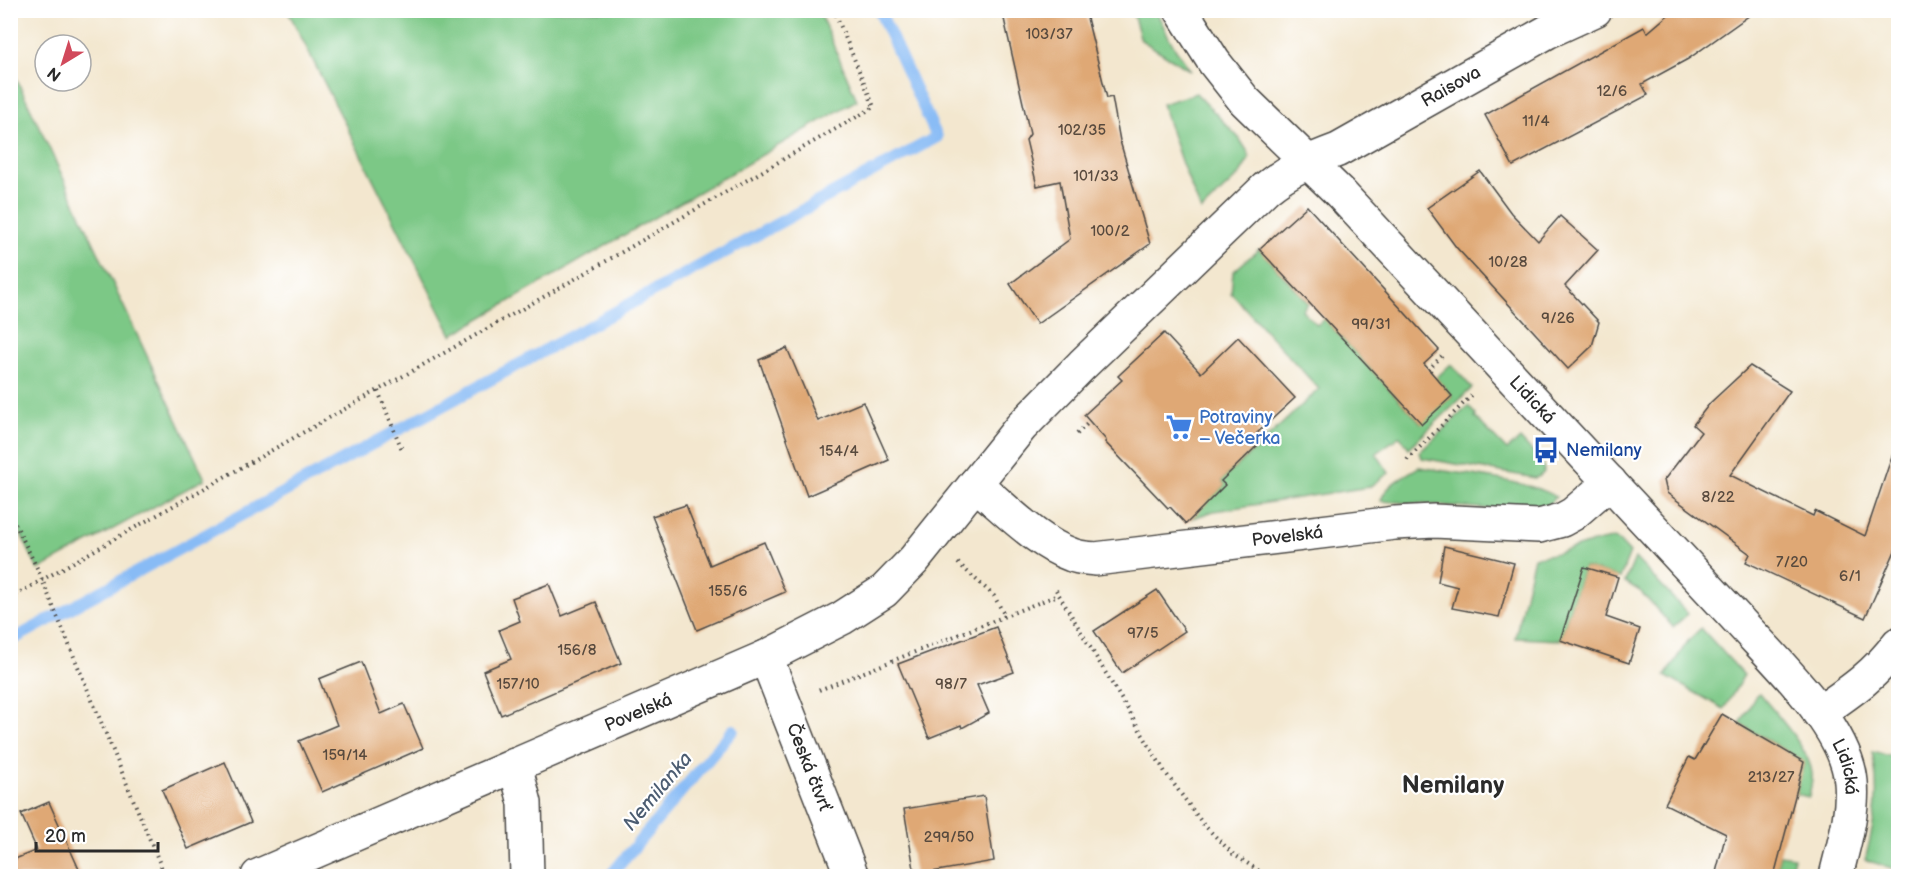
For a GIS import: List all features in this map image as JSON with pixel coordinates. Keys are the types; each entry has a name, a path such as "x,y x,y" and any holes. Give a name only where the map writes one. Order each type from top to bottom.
{"street":[{"name":"Lidická","path":"1181,10 1214,62 1239,94 1272,129 1340,193 1610,482 1740,622 1829,726 1842,749 1851,782 1850,814 1836,876"},
{"name":"Raisova","path":"1308,161 1338,150 1547,32 1595,10"},
{"name":"Povelská","path":"258,876 766,657 842,618 884,591 930,540 1021,427 1089,358 1266,188 1282,175 1308,161"},
{"name":"Povelská","path":"975,484 1036,536 1056,549 1074,556 1095,559 1395,523 1444,521 1539,526 1562,520 1573,514 1610,482"},
{"path":"1819,713 1860,684 1882,665 1899,644"},
{"name":"Česká čtvrť","path":"766,657 852,876"},
{"path":"515,765 525,803 527,876"}],"path":[{"path":"10,598 378,391 874,107 834,10"},
{"path":"1430,371 1443,354"},
{"path":"1407,460 1483,385"},
{"path":"378,391 403,452"},
{"path":"1077,434 1089,422"},
{"path":"10,513 42,580 165,876"},
{"path":"930,540 994,596 1005,616"},
{"path":"784,704 1058,595 1165,772 1197,815 1233,854 1266,876"}],"green space":[{"path":"288,11 819,11 857,100 452,335"},
{"path":"1132,11 1156,11 1173,45 1191,71 1141,40"},
{"path":"11,67 205,479 38,570 11,513"},
{"path":"1196,93 1239,138 1248,152 1249,159 1240,174 1201,211 1162,104"},
{"path":"1259,249 1308,303 1302,310 1317,325 1324,319 1421,423 1452,396 1436,378 1451,364 1472,388 1409,448 1400,436 1376,453 1389,473 1369,487 1214,511 1190,519 1225,485 1221,481 1319,389 1231,293 1233,272"},
{"path":"1468,406 1476,415 1475,417 1507,450 1520,439 1543,463 1544,472 1535,478 1422,458 1420,452"},
{"path":"1419,467 1530,486 1556,497 1535,512 1381,501 1391,485"},
{"path":"1614,539 1630,553 1620,578 1584,567 1560,640 1515,638 1534,557"},
{"path":"1635,558 1688,614 1673,627 1640,591 1625,582"},
{"path":"1701,628 1744,675 1724,709 1665,676 1688,641"},
{"path":"1759,693 1790,731 1810,763 1812,782 1809,797 1796,794 1804,762 1740,724"},
{"path":"1872,752 1890,756 1898,754 1898,870 1865,860 1876,806 1876,780"},
{"path":"1780,855 1794,857 1789,876 1774,876"}],"building":[{"path":"1002,10 1085,10 1107,98 1112,97 1120,141 1150,244 1037,324 1010,284 1070,239 1060,181 1037,186 1026,140 1030,134"},
{"path":"1674,10 1757,10 1688,59 1642,84 1648,95 1513,166 1485,115 1644,27 1647,33"},
{"path":"1480,171 1511,213 1538,241 1560,216 1598,250 1565,286 1599,322 1592,346 1568,369 1456,247 1427,208"},
{"path":"1307,206 1439,350 1424,364 1452,396 1422,424 1259,249"},
{"name":"Potraviny – Večerka","path":"1164,333 1201,373 1238,337 1295,398 1257,433 1263,440 1221,481 1225,485 1186,524 1105,442 1106,440 1084,415 1122,380 1118,376"},
{"path":"787,348 818,421 863,402 889,460 807,496 759,360"},
{"path":"1750,366 1790,391 1730,475 1813,516 1815,511 1865,536 1893,453 1899,454 1899,542 1865,618 1746,562 1750,554 1667,493 1664,480 1701,432 1693,425 1710,403"},
{"path":"686,505 710,565 764,542 785,592 697,630 652,516"},
{"path":"1444,546 1514,563 1499,617 1452,608 1458,587 1438,582"},
{"path":"1584,567 1618,577 1606,617 1640,629 1629,663 1560,640"},
{"path":"549,584 562,616 596,602 621,663 501,715 483,671 511,659 499,630 520,621 512,598"},
{"path":"1157,590 1185,631 1122,673 1094,631"},
{"path":"996,627 1014,672 977,685 989,713 962,728 961,725 929,738 898,664"},
{"path":"361,662 381,714 404,704 423,748 322,792 299,741 337,725 319,679"},
{"path":"1722,714 1804,762 1774,876 1715,876 1726,834 1665,804 1689,757 1695,760"},
{"path":"225,762 251,822 188,849 162,790"},
{"path":"984,796 994,861 915,875 904,809"},
{"path":"49,802 82,876 10,876 10,861 37,850 21,814"}],"waterway":[{"path":"10,641 937,137 879,10"},
{"name":"Nemilanka","path":"610,876 733,730"}],"place":[{"name":"Potraviny – Večerka","path":"1179,427"},
{"name":"Nemilany","path":"1546,450"}],"district":[{"name":"Nemilany","path":"1453,785"}]}
